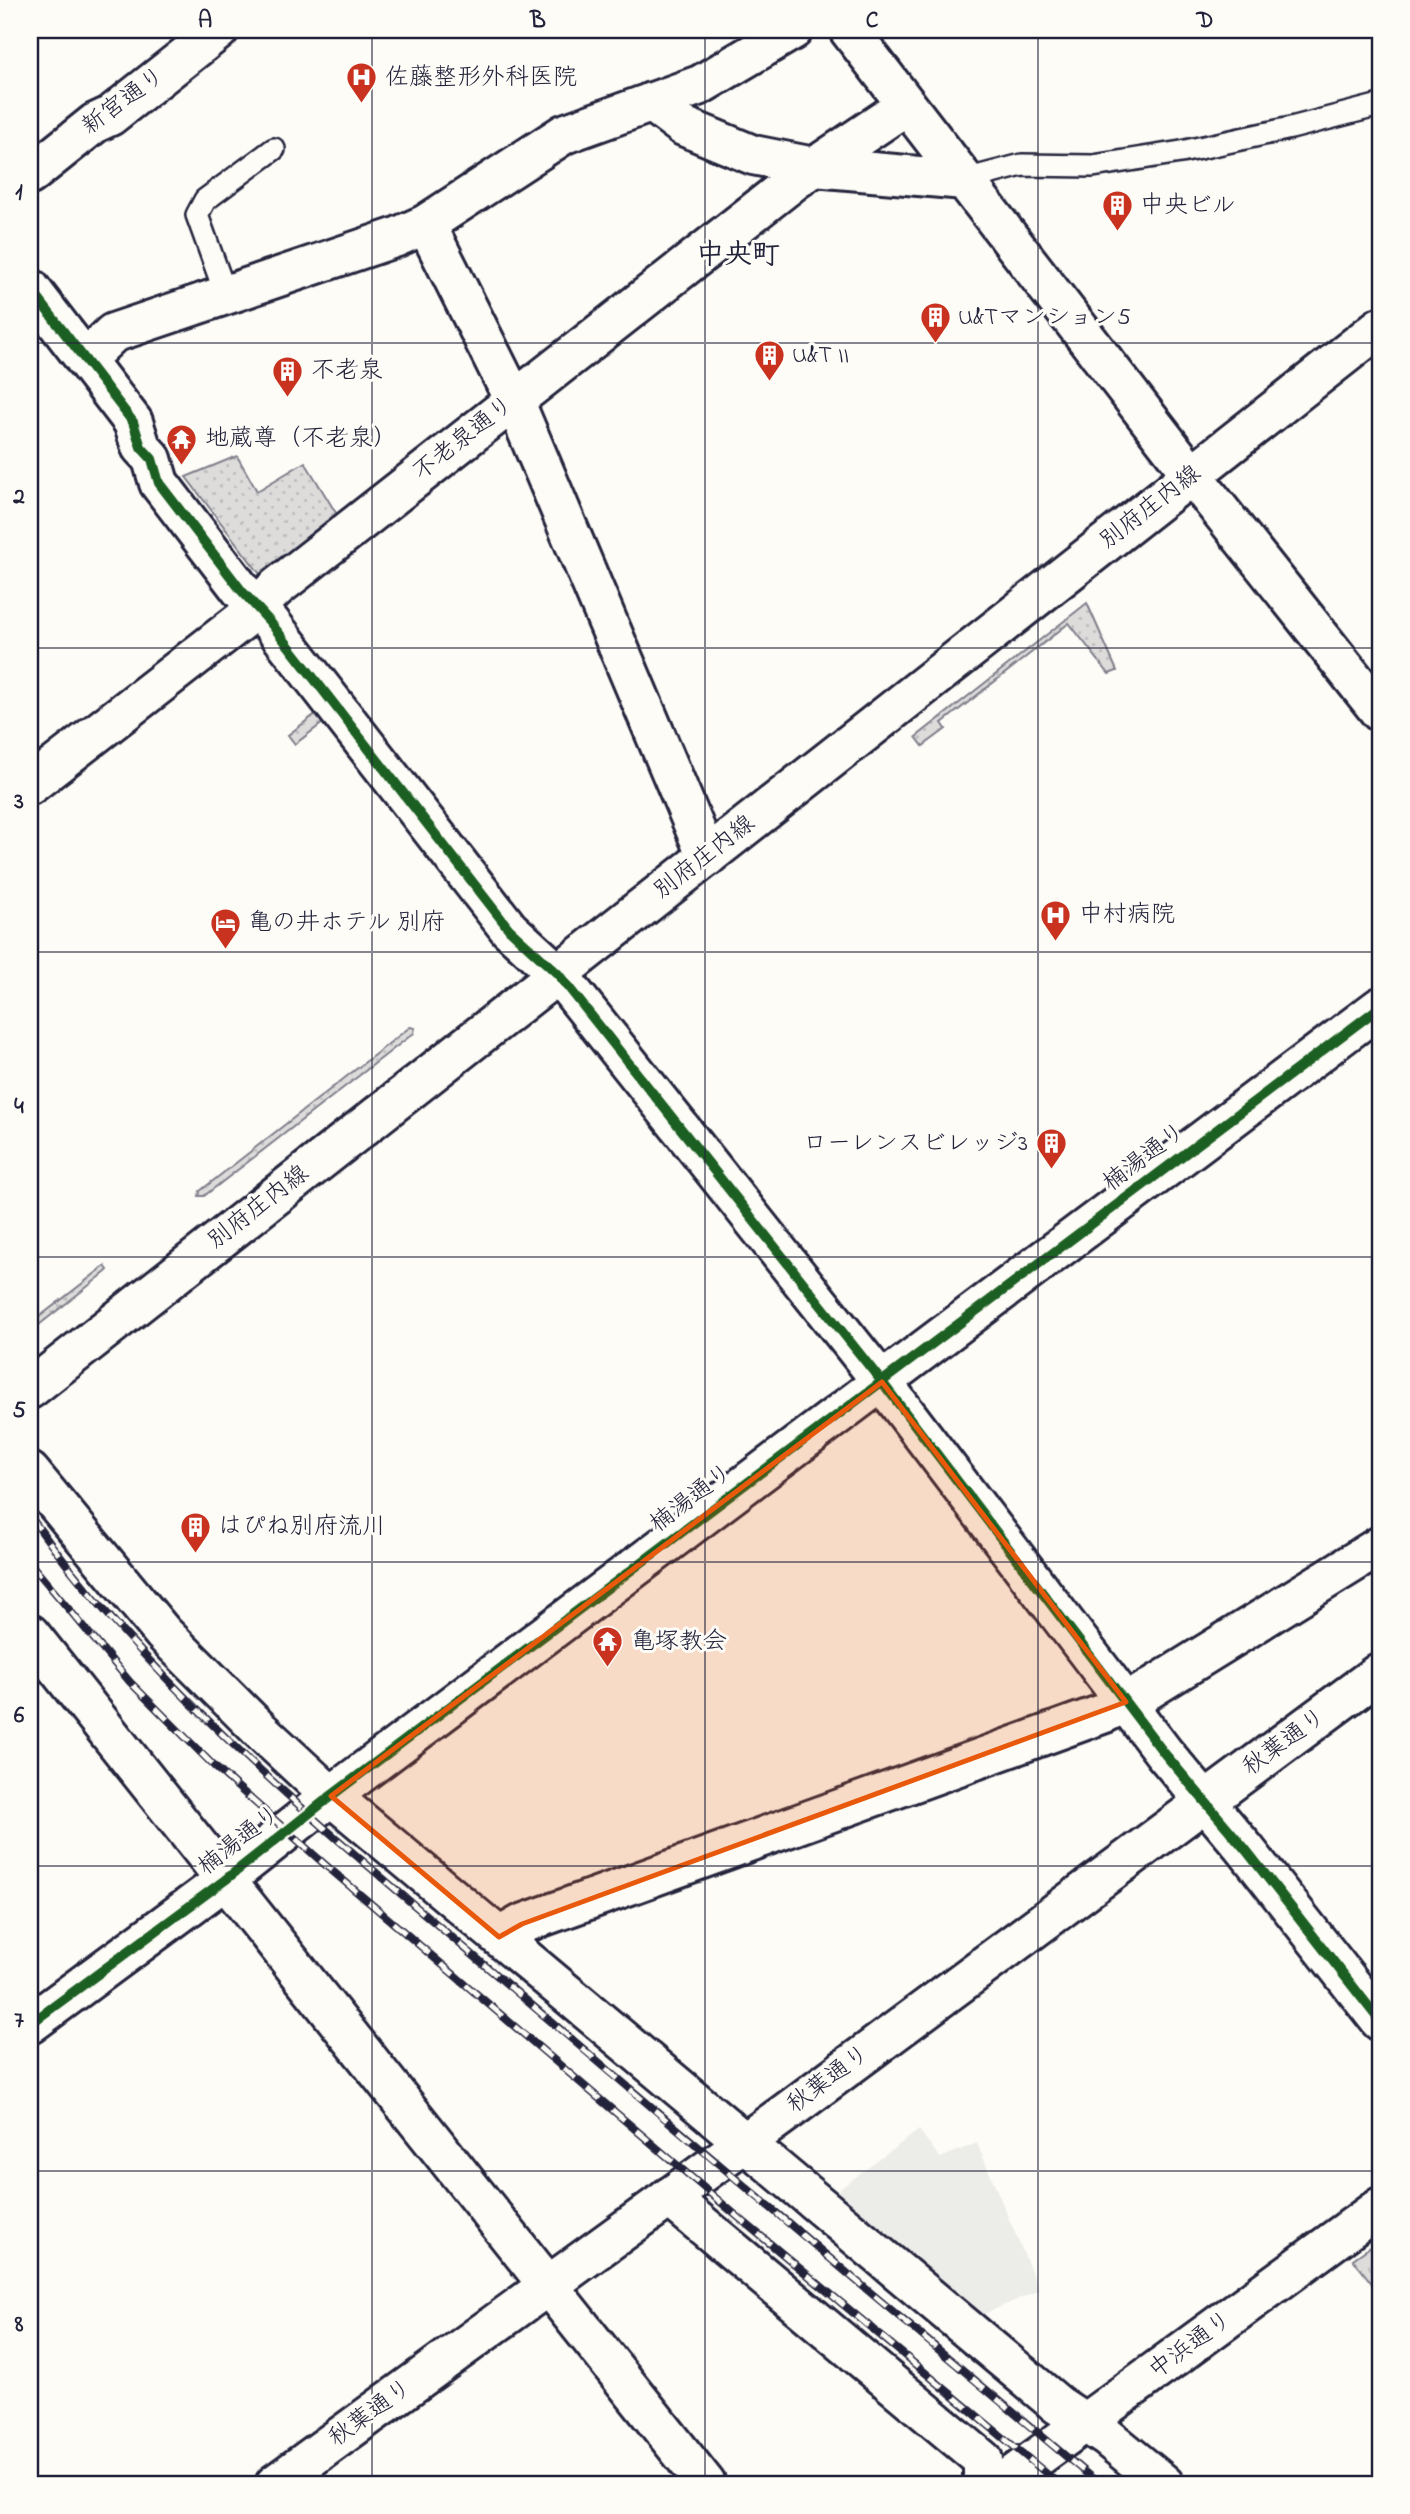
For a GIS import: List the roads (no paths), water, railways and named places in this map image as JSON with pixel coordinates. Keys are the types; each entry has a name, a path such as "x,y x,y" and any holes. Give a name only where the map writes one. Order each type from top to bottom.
{"street":[{"name":"新宮通り","path":"30,175 219,30"},
{"path":"85,360 113,333 397,237 426,224 564,134 700,85 793,30"},
{"path":"849,30 1192,475 1380,712"},
{"path":"651,102 683,126 753,155 814,167 965,180"},
{"name":"不老泉通り","path":"30,785 234,627 277,586 814,167 906,105"},
{"path":"426,224 514,400 708,857"},
{"path":"30,288 133,422 141,447 152,459 159,484 509,929 558,974 882,1382 1164,1753 1206,1801 1380,2021"},
{"name":"別府庄内線","path":"30,1389 1380,327"},
{"name":"楠湯通り","path":"30,2024 225,1880 331,1796 1380,1007"},
{"path":"30,1472 163,1633 331,1796 1058,2405 1108,2438 1164,2484"},
{"path":"499,1937 522,1924 1105,1713 1380,1546"},
{"path":"30,1634 706,2484"},
{"name":"秋葉通り","path":"275,2484 744,2142 1380,1672"},
{"path":"668,2197 983,2460 983,2484"},
{"name":"中浜通り","path":"1001,2484 1380,2207"}],"lane":[{"path":"965,180 1022,165 1093,166 1181,152 1380,105"},
{"path":"226,295 197,215 205,200 274,149"}],"railway":[{"path":"30,1516 79,1581 133,1642 189,1701 308,1814 720,2166 1099,2484"},
{"path":"30,1563 130,1682 215,1767 330,1869 738,2217 1059,2484"}],"place":[{"name":"佐藤整形外科医院","path":"362,105"},
{"name":"中央ビル","path":"1117,233"},
{"name":"U&Tマンション5","path":"935,345"},
{"name":"U&T II","path":"769,383"},
{"name":"不老泉","path":"288,398"},
{"name":"地蔵尊（不老泉）","path":"182,466"},
{"name":"中村病院","path":"1056,942"},
{"name":"亀の井ホテル 別府","path":"225,950"},
{"name":"ローレンスビレッジ3","path":"1051,1171"},
{"name":"はぴね別府流川","path":"195,1554"},
{"name":"亀塚教会","path":"608,1669"}],"district":[{"name":"中央町","path":"738,256"}]}
